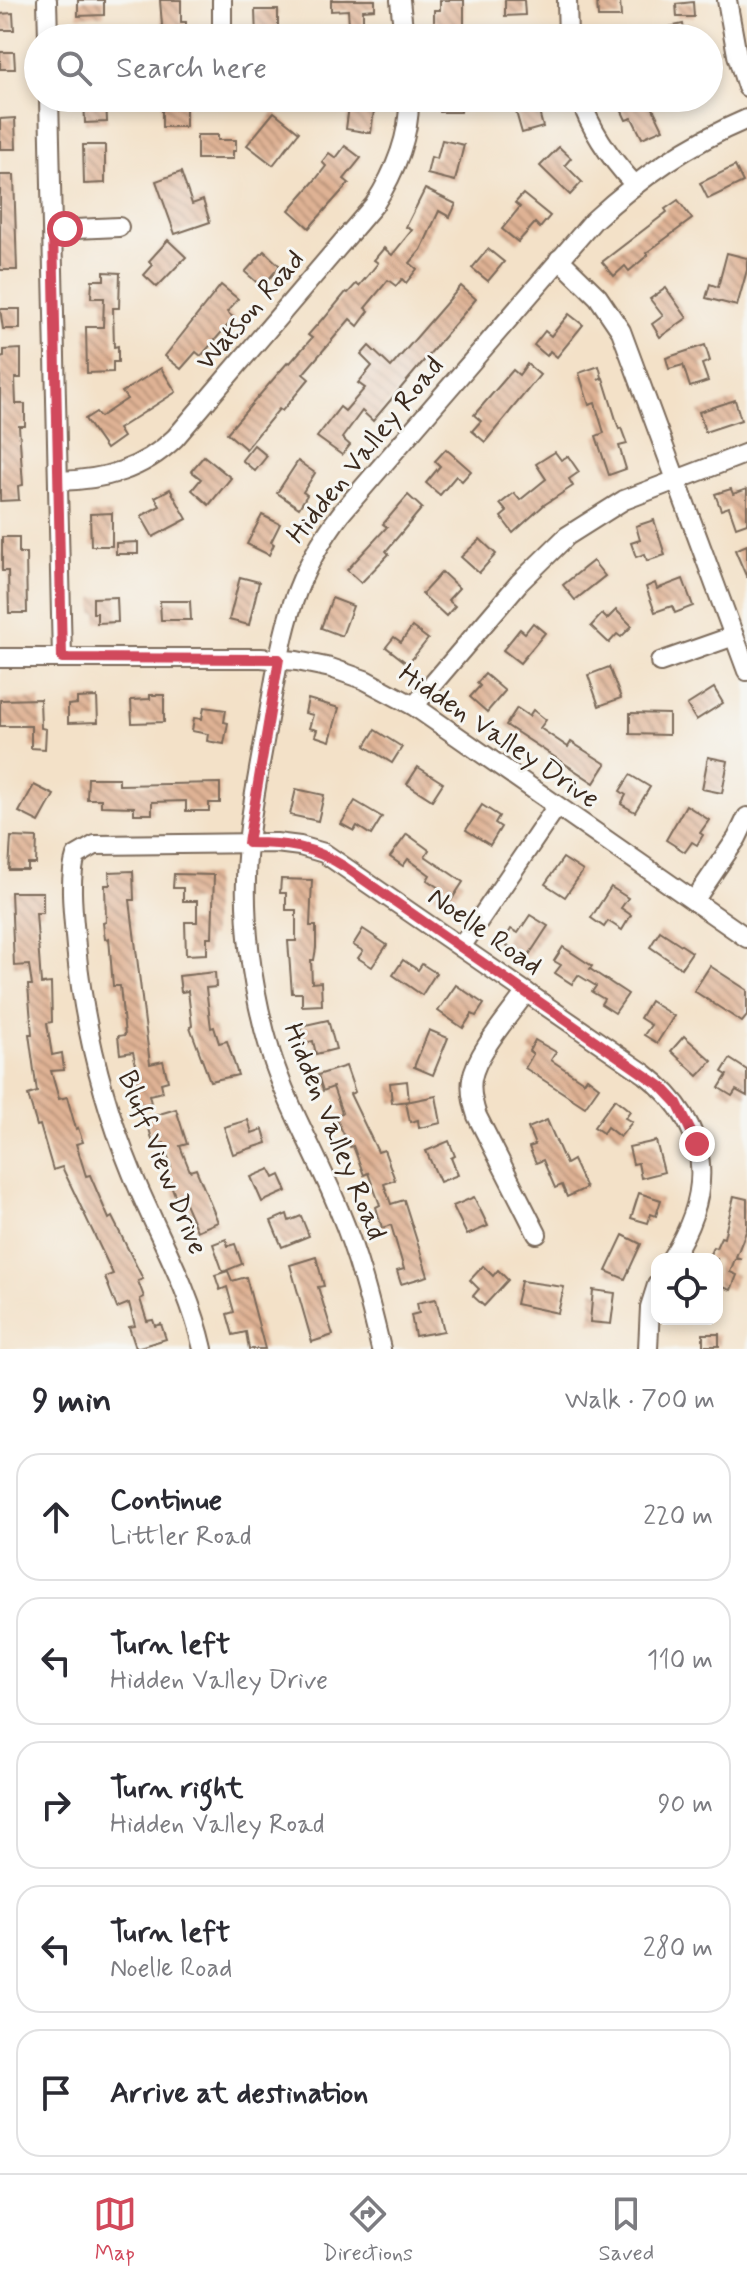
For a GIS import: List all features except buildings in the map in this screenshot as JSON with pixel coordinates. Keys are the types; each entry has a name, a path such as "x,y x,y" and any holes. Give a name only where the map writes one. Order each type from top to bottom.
{"street":[{"path":"47,0 48,24"},
{"path":"222,0 222,24"},
{"path":"400,0 403,24"},
{"path":"567,0 568,24"},
{"path":"727,0 737,55 747,87"},
{"path":"49,112 62,658"},
{"name":"Watson Road","path":"58,481 94,479 127,471 154,456 175,438 374,205 388,183 398,158 407,112"},
{"path":"586,112 597,135 634,184"},
{"name":"Hidden Valley Road","path":"381,1349 358,1261 340,1210 292,1109 271,1055 256,995 247,933 248,843 279,659 293,598 306,566 323,537 594,220 634,184 672,156 747,119"},
{"path":"53,230 119,227"},
{"path":"559,259 598,297 621,331 747,671"},
{"path":"414,706 519,583 567,536 624,500 747,453"},
{"path":"660,662 734,636"},
{"name":"Hidden Valley Drive","path":"0,658 279,659 348,673 414,706 747,938"},
{"path":"461,947 557,806"},
{"path":"694,901 737,838 747,817"},
{"name":"Noelle Road","path":"79,851 105,843 248,843 300,846 324,853 662,1087 677,1103 697,1144 701,1168 700,1194 694,1218 674,1253"},
{"name":"Bluff View Drive","path":"79,851 73,869 74,924 87,1030 98,1079 133,1176 183,1282 203,1349"},
{"path":"526,992 472,1076 471,1097 477,1116 537,1234"},
{"path":"648,1349 651,1304"}],"route":[{"path":"65,229 53,230 62,658 279,659 248,843 300,846 324,853 345,867 662,1087 677,1103 697,1144"}]}
